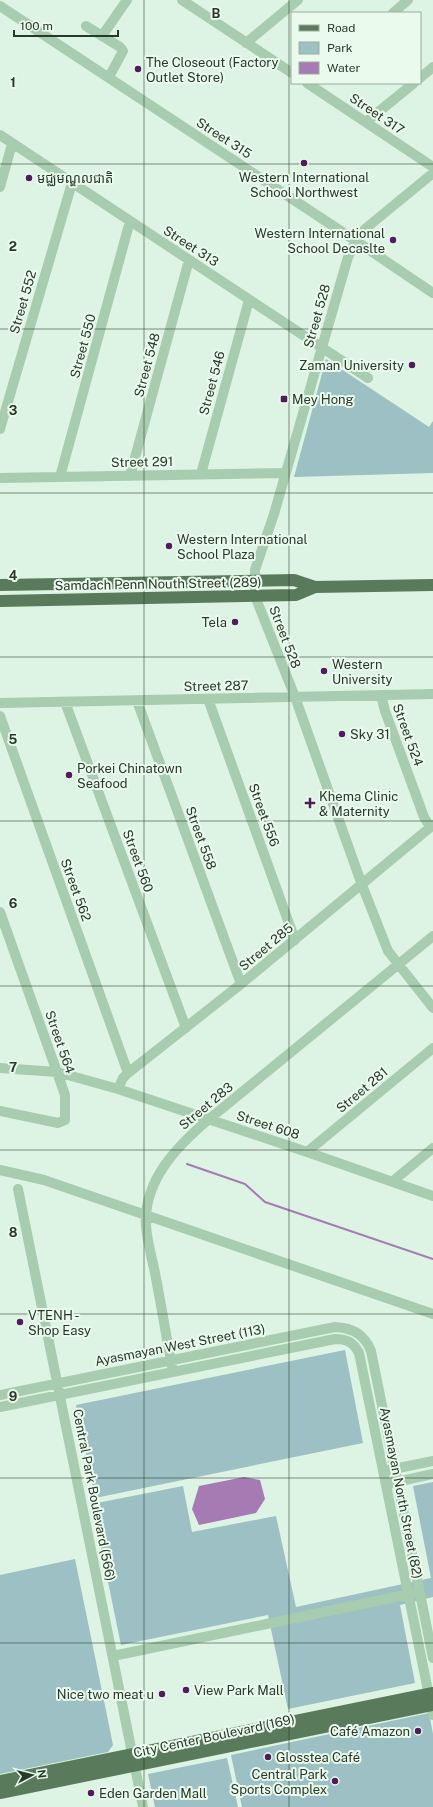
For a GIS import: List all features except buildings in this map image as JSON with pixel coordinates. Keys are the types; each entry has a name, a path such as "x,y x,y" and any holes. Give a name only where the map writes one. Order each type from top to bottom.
{"main road":[{"name":"Samdach Penn Nouth Street (289)","path":"0,585 294,580 315,587 433,585"},
{"name":"Samdach Penn Nouth Street (289)","path":"0,601 296,595 315,587"},
{"name":"City Center Boulevard (169)","path":"0,1781 134,1760 432,1703"},
{"name":"City Center Boulevard (169)","path":"0,1794 134,1760"}],"street":[{"path":"102,36 128,0"},
{"path":"246,43 298,0"},
{"path":"394,12 408,0"},
{"path":"188,1 246,43 291,72"},
{"name":"Street 315","path":"0,6 433,293"},
{"path":"86,26 120,47 122,51 109,77"},
{"path":"421,77 433,67"},
{"name":"Street 317","path":"310,84 433,167"},
{"path":"366,122 413,84"},
{"name":"Street 313","path":"0,135 368,378"},
{"path":"0,187 12,144"},
{"name":"Street 528","path":"433,173 365,229 356,241 348,257 285,472 254,570 255,596 295,697 362,885 388,951 433,1008"},
{"name":"Street 552","path":"0,429 72,183"},
{"name":"Street 550","path":"60,477 130,221"},
{"name":"Street 548","path":"130,476 189,260"},
{"name":"Street 546","path":"201,474 249,300"},
{"name":"Street 291","path":"0,478 285,472"},
{"name":"Street 287","path":"0,703 433,694"},
{"name":"Street 524","path":"381,695 384,712 424,817 432,826"},
{"name":"Street 556","path":"208,699 296,940"},
{"name":"Street 558","path":"137,700 241,984"},
{"name":"Street 560","path":"65,702 186,1028"},
{"name":"Street 562","path":"0,716 128,1072"},
{"name":"Street 285","path":"118,1089 123,1078 128,1072 186,1028 296,940 432,826"},
{"name":"Street 564","path":"0,912 65,1095 65,1120 58,1123 0,1111"},
{"name":"Street 283","path":"174,1372 146,1226 146,1214 149,1199 157,1178 170,1156 184,1140 433,936"},
{"name":"Street 281","path":"308,1152 433,1048"},
{"name":"Street 608","path":"0,1068 57,1072 118,1089 308,1152 433,1196"},
{"path":"393,1181 433,1148"},
{"path":"0,1170 44,1180 433,1314"},
{"name":"Central Park Boulevard (566)","path":"18,1189 61,1395 143,1807"},
{"name":"Ayasmayan West Street (113)","path":"0,1395 335,1327 346,1327 355,1331 363,1338"},
{"name":"Ayasmayan North Street (82)","path":"363,1338 371,1351 433,1658"},
{"name":"Ayasmayan West Street (113)","path":"0,1407 335,1339 350,1341 356,1347"},
{"path":"255,1343 258,1355"},
{"name":"Ayasmayan North Street (82)","path":"356,1347 359,1353 432,1703"},
{"path":"383,1471 433,1461"},
{"path":"386,1484 433,1474"},
{"path":"113,1656 420,1592"}],"green space":[{"path":"326,359 429,427 433,421 433,473 294,477"},
{"path":"345,1350 363,1443 95,1498 76,1405"},
{"path":"433,1482 433,1597 400,1605 415,1683 288,1709 268,1615 121,1645 92,1504 183,1486 192,1532 276,1516 296,1607 431,1578 413,1486"},
{"path":"75,1559 113,1745 108,1752 0,1774 0,1575"},
{"name":"Central Park Sports Complex","path":"429,1713 433,1734 433,1807 242,1807 231,1755"},
{"path":"227,1758 238,1807 155,1807 148,1774"}],"water":[{"path":"244,1477 260,1480 265,1499 256,1513 199,1525 192,1509 199,1486"}],"waterway":[{"path":"187,1164 245,1184 265,1202 433,1259"}],"place":[{"name":"The Closeout (Factory Outlet Store)","path":"138,69"},
{"name":"Western International School Northwest","path":"304,163"},
{"name":"មជ្ឈមណ្ឌលជាតិ","path":"29,178"},
{"name":"Western International School Decaslte","path":"393,240"},
{"name":"Zaman University","path":"412,365"},
{"name":"Mey Hong","path":"284,399"},
{"name":"Western International School Plaza","path":"169,546"},
{"name":"Tela","path":"235,622"},
{"name":"Western University","path":"324,671"},
{"name":"Sky 31","path":"342,734"},
{"name":"Porkei Chinatown Seafood","path":"69,775"},
{"name":"Khema Clinic & Maternity","path":"310,803"},
{"name":"VTENH - Shop Easy","path":"20,1322"},
{"name":"View Park Mall","path":"186,1690"},
{"name":"Nice two meat u","path":"162,1694"},
{"name":"Café Amazon","path":"418,1731"},
{"name":"Glosstea Café","path":"268,1757"},
{"name":"Central Park Sports Complex","path":"335,1781"},
{"name":"Eden Garden Mall","path":"91,1793"}]}
